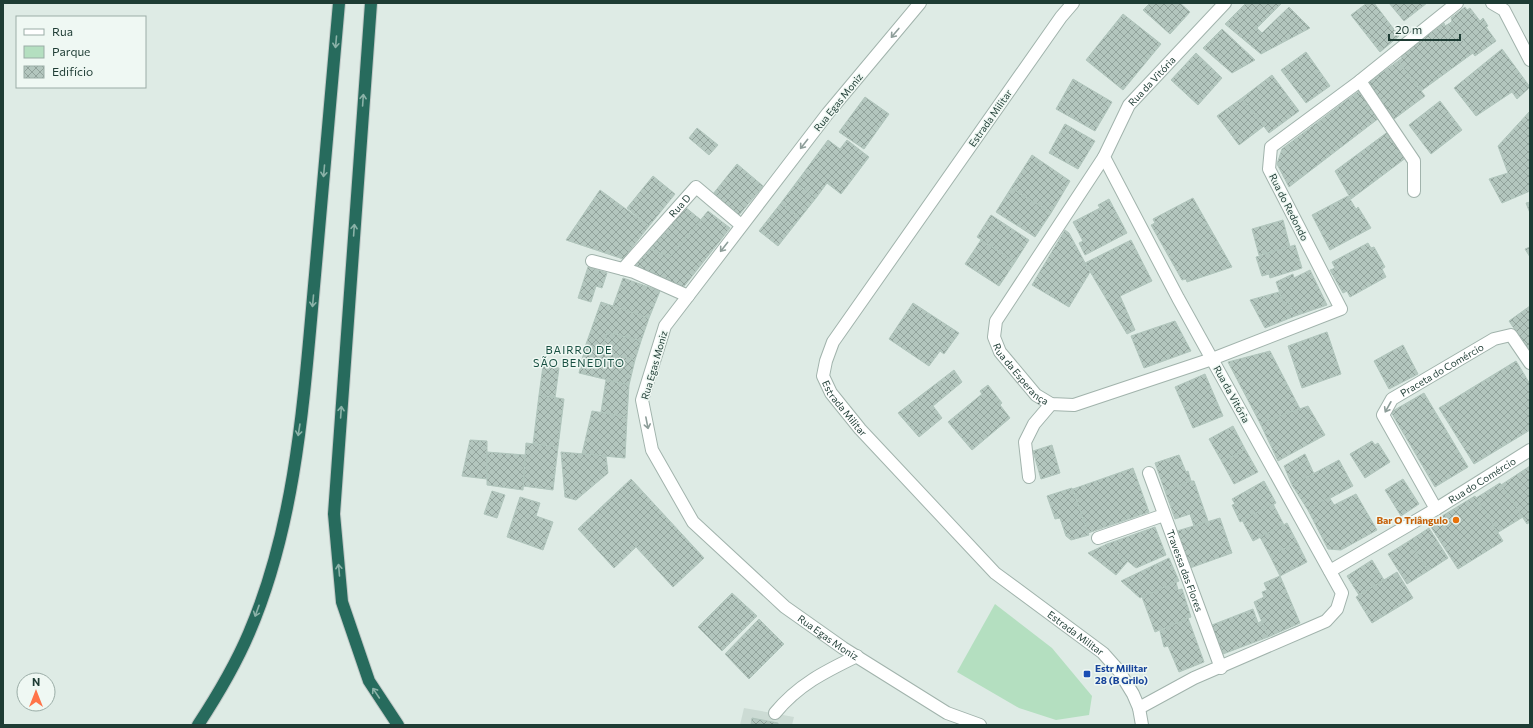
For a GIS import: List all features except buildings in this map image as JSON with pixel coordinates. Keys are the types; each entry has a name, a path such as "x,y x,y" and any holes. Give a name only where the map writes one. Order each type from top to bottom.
{"highway":[{"path":"198,725 220,691 249,633 270,574 288,502 305,391 339,3"},
{"path":"371,3 334,514 342,602 369,681 398,725"}],"street":[{"name":"Rua Egas Moniz","path":"920,3 828,113 665,326 642,400 652,450 693,522 785,607 857,656 947,713 980,725"},
{"name":"Estrada Militar","path":"1073,3 1056,24 833,342 826,361 823,376 831,393 860,429 995,574 1103,653 1119,671 1139,708 1142,725"},
{"name":"Rua da Vitória","path":"1139,708 1194,678 1221,668 1326,621 1337,609 1342,592 1178,298 1104,157 1129,105 1224,3"},
{"name":"Rua do Redondo","path":"1212,358 1341,309 1269,169 1271,148 1360,81 1457,3"},
{"path":"1492,3 1504,10 1530,60"},
{"path":"1360,81 1414,161 1414,191"},
{"name":"Rua da Esperança","path":"1104,157 996,321 994,337 1000,352 1036,395 1051,404 1074,404 1212,358"},
{"name":"Rua D","path":"623,269 696,187 741,225"},
{"path":"592,261 634,272 688,296"},
{"name":"Praceta do Comércio","path":"1436,509 1383,415 1392,399 1494,340 1511,335 1530,363"},
{"path":"1029,478 1025,442 1034,424 1051,404"},
{"name":"Rua do Comércio","path":"1330,571 1436,509 1530,450"},
{"name":"Travessa das Flores","path":"1149,473 1221,668"},
{"path":"1098,538 1164,515"},
{"path":"775,714 786,700 806,682 857,656"}],"shaded area":[{"path":"744,708 794,717 792,725 740,725"}],"green space":[{"path":"995,604 1052,648 1092,696 1089,715 1056,720 1019,708 957,672"}],"place":[{"name":"Bar O Triângulo","path":"1456,520"},
{"name":"Estr Militar 28 (B Grilo)","path":"1087,674"}],"district":[{"name":"BAIRRO DE SÃO BENEDITO","path":"579,355"}]}
